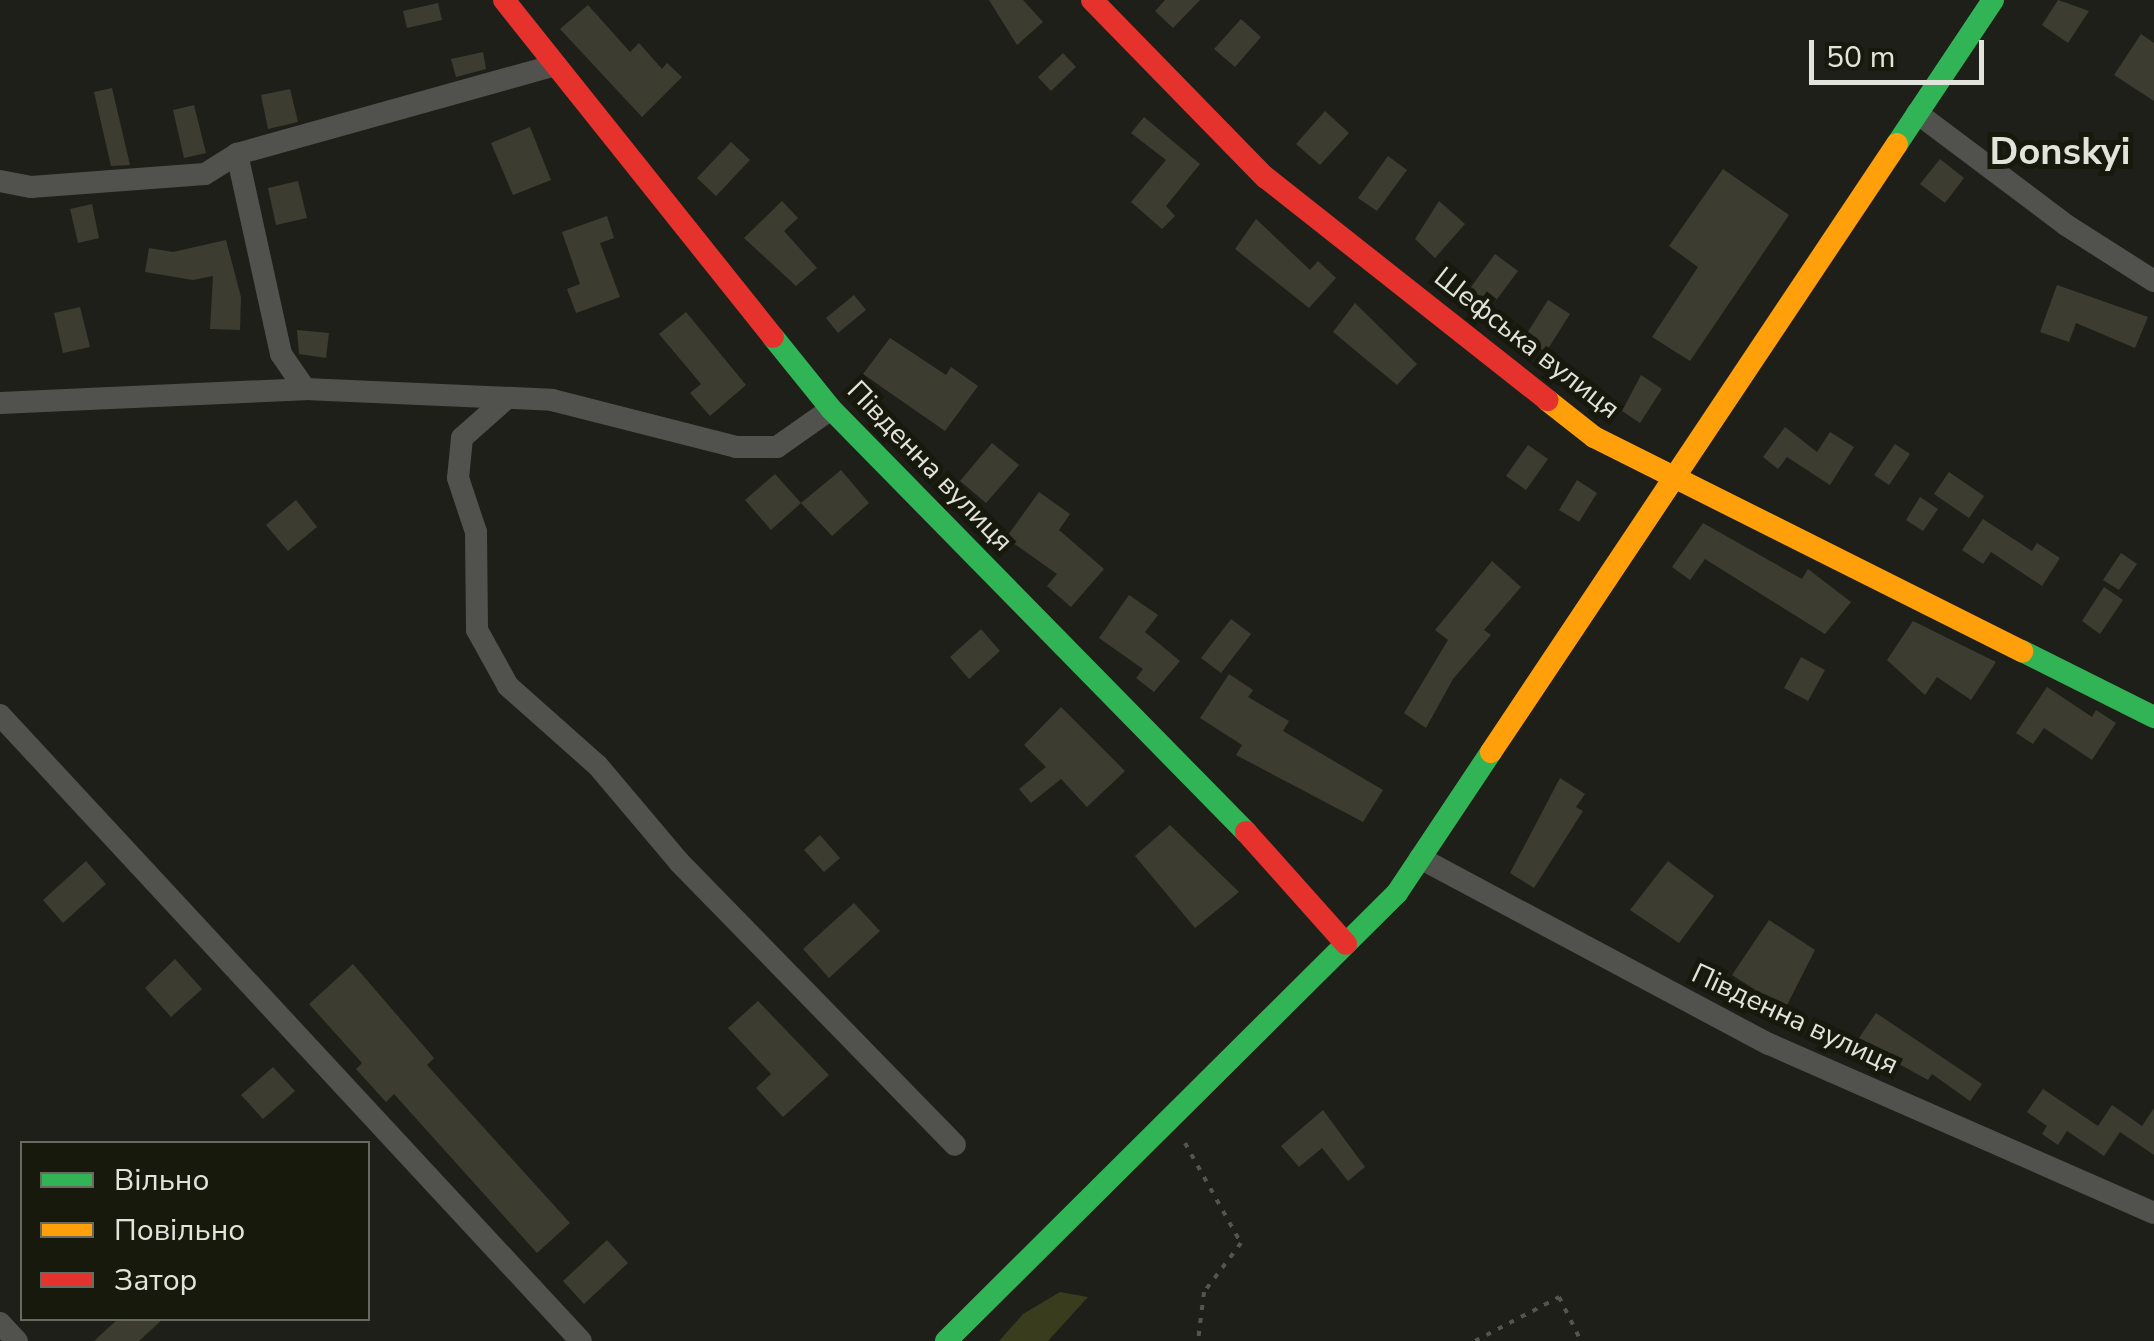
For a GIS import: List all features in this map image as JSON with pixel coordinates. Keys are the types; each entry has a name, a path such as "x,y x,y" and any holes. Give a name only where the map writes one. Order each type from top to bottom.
{"street":[{"name":"Південна вулиця","path":"504,0 831,409 1311,898 1346,944"},
{"name":"Шефська вулиця","path":"1092,0 1265,177 1594,436 2154,717"},
{"path":"946,1341 1397,893 1992,0"},
{"path":"0,181 31,187 204,174 237,154 556,64"},
{"path":"1917,113 2154,282"},
{"path":"237,154 281,354 305,389"},
{"path":"0,404 54,396 305,389 552,400 736,448 777,447 831,409"},
{"path":"508,398 462,438 458,478 476,532 477,630 508,686 598,766 679,862 955,1145"},
{"path":"0,714 580,1341"},
{"name":"Південна вулиця","path":"1420,858 1769,1044 2154,1213"},
{"path":"0,1323 17,1341"}],"path":[{"path":"1170,1118 1241,1243 1204,1292 1198,1341"},
{"path":"1475,1341 1559,1297 1582,1341"}],"green space":[{"path":"1060,1292 1088,1297 1048,1341 999,1341 1023,1314"}],"building":[{"path":"989,0 1023,0 1043,22 1017,45"},
{"path":"1165,0 1200,0 1173,28 1155,11"},
{"path":"2058,0 2089,11 2068,43 2042,25"},
{"path":"438,3 442,20 407,28 403,11"},
{"path":"588,5 630,52 639,43 662,69 667,63 682,77 642,117 560,29"},
{"path":"1241,19 1261,37 1235,67 1214,49"},
{"path":"2141,34 2154,43 2154,101 2114,75"},
{"path":"483,52 486,69 456,77 451,59"},
{"path":"1063,53 1076,67 1051,91 1038,77"},
{"path":"112,88 130,165 111,166 94,92"},
{"path":"290,89 298,122 268,129 261,95"},
{"path":"194,105 206,153 184,158 173,110"},
{"path":"1325,111 1349,133 1320,165 1296,144"},
{"path":"1144,117 1200,164 1166,206 1175,216 1162,229 1131,202 1166,160 1131,133"},
{"path":"530,127 551,180 513,195 491,143"},
{"path":"731,142 750,160 716,196 697,178"},
{"path":"1388,156 1407,170 1377,211 1358,198"},
{"path":"1940,159 1964,178 1945,203 1920,184"},
{"path":"1723,169 1789,215 1690,361 1652,337 1698,267 1669,246"},
{"path":"298,181 307,218 276,225 268,188"},
{"path":"782,201 798,218 784,231 817,268 796,286 744,238"},
{"path":"1439,201 1465,224 1435,258 1415,239"},
{"path":"92,204 99,238 78,243 70,209"},
{"path":"607,216 614,238 600,243 620,297 576,313 567,289 580,284 562,232"},
{"path":"1256,219 1310,270 1318,261 1336,278 1309,308 1235,249"},
{"path":"226,240 241,297 240,330 210,329 213,276 193,280 145,272 149,248 173,252"},
{"path":"1495,254 1518,271 1488,311 1466,294"},
{"path":"2057,285 2148,317 2135,348 2076,323 2069,342 2040,332"},
{"path":"854,295 866,310 838,333 826,318"},
{"path":"1548,300 1570,314 1546,352 1524,338"},
{"path":"1355,303 1417,364 1397,385 1333,332"},
{"path":"80,307 90,347 63,353 54,313"},
{"path":"686,312 746,385 710,416 690,393 701,384 659,334"},
{"path":"297,330 329,333 326,358 299,354"},
{"path":"890,338 946,375 951,367 978,386 945,431 863,374"},
{"path":"1641,375 1662,389 1640,423 1622,411"},
{"path":"1785,427 1817,452 1830,432 1854,447 1830,485 1787,457 1778,469 1763,457"},
{"path":"992,443 1019,465 986,503 960,481"},
{"path":"1895,444 1910,454 1889,485 1874,475"},
{"path":"1528,445 1548,459 1526,490 1506,476"},
{"path":"841,470 869,503 832,536 801,503"},
{"path":"1949,472 1984,496 1969,518 1934,494"},
{"path":"775,474 801,503 771,530 745,500"},
{"path":"1577,480 1597,493 1579,522 1559,510"},
{"path":"1039,492 1070,514 1059,530 1104,569 1071,607 1047,586 1057,574 1006,538"},
{"path":"1920,497 1938,509 1923,531 1906,520"},
{"path":"296,500 317,527 288,551 266,525"},
{"path":"1983,519 2032,551 2037,543 2060,558 2042,586 1991,552 1983,564 1962,550"},
{"path":"1703,523 1802,579 1808,569 1851,602 1825,634 1705,559 1690,580 1672,567"},
{"path":"2121,553 2137,564 2119,590 2103,580"},
{"path":"1492,561 1521,587 1484,630 1491,635 1453,679 1426,728 1404,713 1448,640 1435,630"},
{"path":"2104,587 2123,600 2100,634 2082,621"},
{"path":"1129,595 1158,615 1145,632 1180,661 1154,692 1136,678 1143,669 1099,638"},
{"path":"1231,619 1251,634 1221,673 1201,658"},
{"path":"1913,621 1996,662 1971,700 1937,677 1925,695 1887,660"},
{"path":"981,629 1000,651 969,679 950,657"},
{"path":"1801,657 1825,670 1808,701 1784,688"},
{"path":"1229,674 1253,690 1248,697 1289,721 1283,731 1383,790 1363,822 1236,755 1242,745 1200,718"},
{"path":"2047,687 2092,717 2096,710 2116,723 2092,760 2044,728 2033,744 2016,733"},
{"path":"1061,707 1125,771 1087,807 1061,779 1031,803 1019,789 1046,767 1024,745"},
{"path":"1560,778 1585,794 1576,807 1583,811 1534,888 1510,873"},
{"path":"1170,825 1239,892 1195,928 1135,856"},
{"path":"820,835 840,858 824,872 804,850"},
{"path":"86,861 106,884 63,923 43,900"},
{"path":"1668,861 1714,896 1679,943 1630,910"},
{"path":"854,903 880,931 829,978 803,949"},
{"path":"1769,920 1815,950 1785,1009 1732,975"},
{"path":"175,959 202,989 171,1017 145,988"},
{"path":"353,964 434,1058 427,1065 570,1223 537,1253 394,1094 386,1102 356,1069 362,1063 309,1004"},
{"path":"758,1001 829,1075 783,1117 756,1088 771,1074 728,1028"},
{"path":"1876,1013 1982,1084 1970,1101 1932,1074 1928,1080 1857,1041"},
{"path":"273,1067 295,1091 263,1119 241,1095"},
{"path":"2043,1089 2098,1126 2112,1105 2142,1126 2154,1108 2154,1155 2120,1132 2104,1156 2067,1131 2058,1145 2042,1134 2047,1126 2027,1112"},
{"path":"1323,1110 1365,1167 1348,1181 1322,1148 1299,1167 1281,1146"},
{"path":"607,1240 628,1263 584,1304 563,1281"},
{"path":"116,1321 161,1321 139,1341 94,1341"}],"traffic: fast":[{"path":"1897,144 1993,0"},
{"path":"773,337 831,409 1246,832"},
{"path":"2022,651 2154,717"},
{"path":"946,1341 1397,893 1491,752"}],"traffic: slow":[{"path":"1491,752 1897,144"},
{"path":"1547,400 1594,437 2022,651"}],"traffic: jam":[{"path":"504,0 773,337"},
{"path":"1092,0 1265,177 1547,400"},
{"path":"1246,832 1346,944"}],"district":[{"name":"Donskyi","path":"2060,152"}]}
